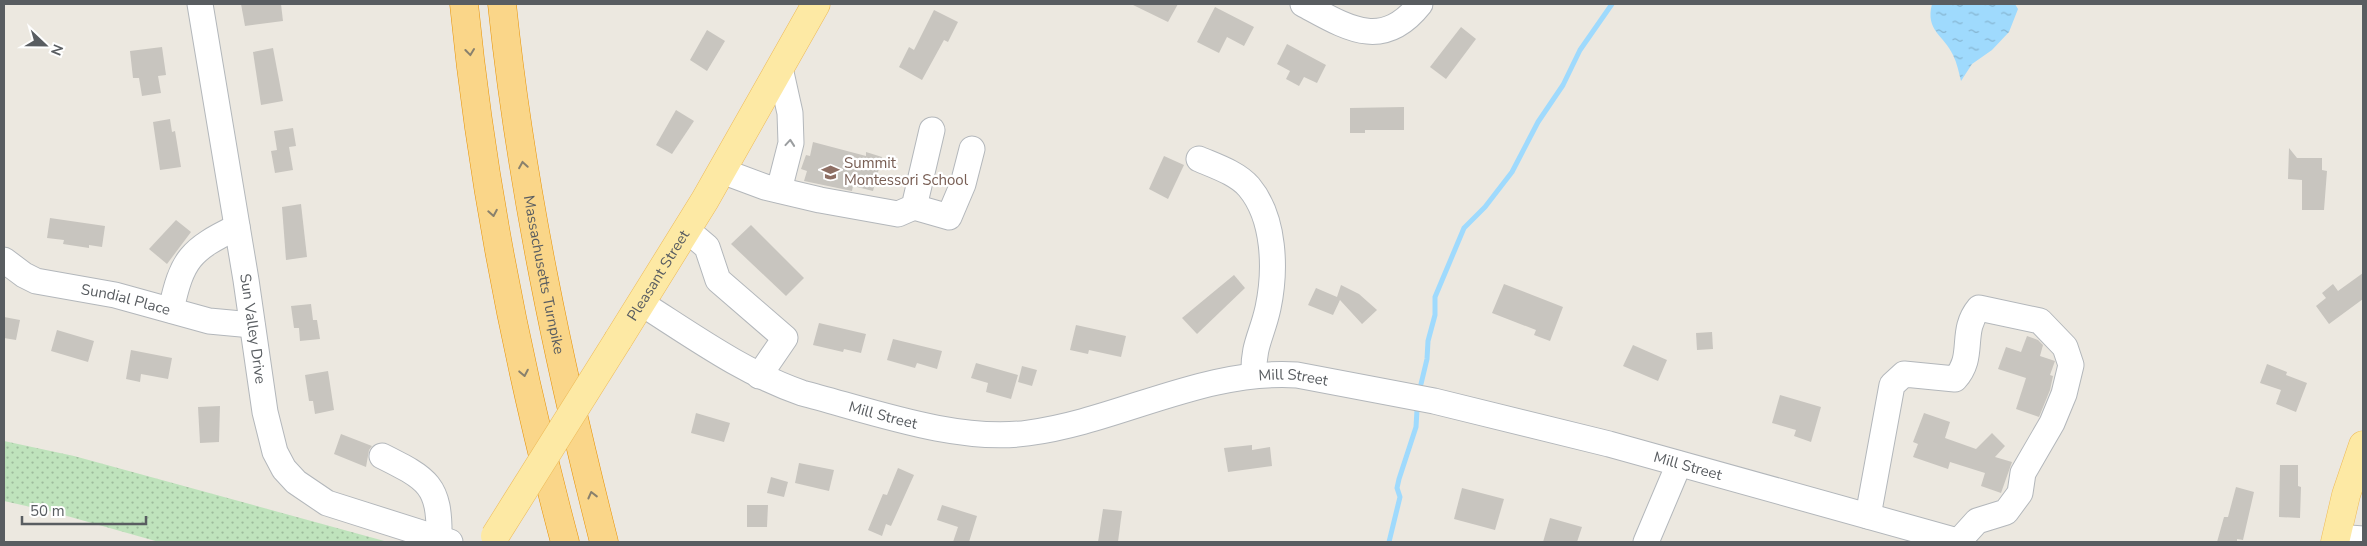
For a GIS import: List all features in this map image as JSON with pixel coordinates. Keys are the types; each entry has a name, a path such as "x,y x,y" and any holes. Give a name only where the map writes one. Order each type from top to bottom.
{"highway":[{"path":"464,4 481,137 501,258 532,412 565,542"},
{"name":"Massachusetts Turnpike","path":"502,4 519,140 540,260 564,378 604,542"}],"main road":[{"name":"Pleasant Street","path":"493,539 687,230 816,4"},
{"path":"2336,540 2346,495 2363,445"}],"street":[{"name":"Sun Valley Drive","path":"200,4 237,227 267,426 284,469 304,488 328,503 445,540"},
{"path":"1303,4 1351,29 1365,32 1391,28 1403,21 1420,4"},
{"path":"779,190 791,143 790,113 780,68"},
{"path":"914,207 932,130"},
{"path":"722,171 779,190 898,214 914,207 949,216 963,184 972,150"},
{"path":"1199,159 1230,173 1249,187 1263,211 1268,229 1272,267 1271,290 1264,322 1254,348 1254,375"},
{"path":"171,310 178,277 192,254 212,239 237,227"},
{"path":"687,230 708,247 718,280 785,338 760,376"},
{"name":"Sundial Place","path":"4,260 24,276 36,281 115,295 226,324 252,325"},
{"name":"Mill Street","path":"642,303 760,376 802,393 953,432 990,435 1028,433 1050,429 1233,378 1276,374 1318,378 1399,394 1523,423 1960,542"},
{"path":"1868,516 1892,385 1904,374 1955,379 1964,369 1970,318 1979,308 2040,321 2064,347 2071,365 2064,394 2052,423 2022,473 2020,493 2006,512 1977,521 1960,542"},
{"path":"382,456 418,475 430,486 437,502 445,540"},
{"path":"1646,542 1679,464"},
{"path":"2336,540 2363,539"}],"green space":[{"path":"4,441 74,456 388,542 159,542 53,512 4,501"}],"water":[{"path":"1932,4 2015,4 2018,9 2009,32 1992,50 1972,64 1961,81 1953,55 1933,27 1931,21"}],"building":[{"path":"241,4 281,4 283,21 245,26"},
{"path":"1131,4 1178,4 1168,22"},
{"path":"1215,7 1254,27 1244,46 1227,37 1219,53 1197,42"},
{"path":"934,10 958,22 948,42 944,40 922,80 899,67 909,47 914,50"},
{"path":"1461,27 1476,39 1446,79 1430,67"},
{"path":"707,30 725,41 707,71 690,60"},
{"path":"1287,44 1326,65 1317,83 1304,77 1299,86 1286,79 1290,71 1277,64"},
{"path":"162,47 166,75 158,76 161,93 142,96 139,78 133,78 130,51"},
{"path":"273,48 283,101 261,105 253,52"},
{"path":"1404,107 1404,130 1365,130 1365,133 1350,133 1350,108"},
{"path":"676,110 694,121 672,154 656,145"},
{"path":"170,119 172,132 175,131 181,167 160,170 153,122"},
{"path":"293,128 296,146 289,147 293,170 275,173 271,151 277,150 274,131"},
{"path":"813,142 866,156 866,152 882,157 873,191 853,186 852,191 804,181 807,171 801,169 806,155 810,156"},
{"path":"2289,148 2297,158 2322,158 2322,170 2327,171 2324,210 2302,210 2302,180 2288,179"},
{"path":"1164,156 1184,165 1168,199 1149,189"},
{"path":"301,204 307,257 286,260 282,207"},
{"path":"50,218 105,226 102,247 89,245 89,248 63,244 64,240 47,238"},
{"path":"176,220 191,232 167,264 149,249"},
{"path":"751,225 804,278 786,296 731,244"},
{"path":"2363,273 2363,299 2329,324 2316,306 2326,298 2322,293 2333,284 2338,291"},
{"path":"1234,275 1245,288 1197,334 1182,318"},
{"path":"1504,284 1563,307 1550,341 1534,335 1536,330 1492,313"},
{"path":"1341,285 1359,294 1377,310 1362,324 1340,300 1333,315 1308,305 1316,288 1337,297"},
{"path":"311,304 313,320 317,320 320,339 300,341 299,328 294,328 291,306"},
{"path":"4,317 20,320 16,340 4,338"},
{"path":"819,323 866,334 861,353 844,349 843,352 813,345"},
{"path":"1076,325 1126,336 1121,357 1089,350 1088,354 1070,350"},
{"path":"57,330 94,341 88,362 51,351"},
{"path":"1712,332 1713,349 1697,350 1696,333"},
{"path":"2027,336 2038,340 2043,345 2040,356 2055,361 2050,375 2053,376 2050,390 2039,417 2016,409 2026,378 1998,369 2006,347 2021,352"},
{"path":"893,339 942,351 937,369 917,363 915,368 887,360"},
{"path":"1633,345 1667,360 1658,381 1623,366"},
{"path":"131,350 172,358 168,379 141,374 140,382 126,379"},
{"path":"976,363 1018,375 1011,399 986,392 988,383 971,378"},
{"path":"2267,364 2287,372 2286,375 2307,383 2296,412 2276,404 2281,390 2260,383"},
{"path":"1022,366 1037,370 1032,386 1018,382"},
{"path":"328,371 334,410 315,414 313,401 309,401 305,375"},
{"path":"1780,395 1821,407 1811,442 1794,436 1796,430 1772,423"},
{"path":"220,406 219,442 200,443 198,407"},
{"path":"696,413 730,423 724,442 691,433"},
{"path":"1924,413 1950,422 1945,438 1976,449 1992,433 2005,446 1995,457 2012,462 2001,493 1981,486 1985,473 1950,462 1948,469 1913,457 1918,444 1913,442"},
{"path":"341,434 372,446 369,450 366,467 334,454"},
{"path":"1252,445 1252,450 1270,447 1272,466 1228,472 1224,448"},
{"path":"799,463 834,470 829,491 795,483"},
{"path":"2280,465 2298,465 2298,486 2301,487 2300,518 2279,517"},
{"path":"898,468 914,475 891,526 886,524 882,536 868,530 883,494 887,495"},
{"path":"771,477 788,482 784,497 767,493"},
{"path":"2236,487 2254,492 2243,540 2237,539 2237,542 2217,542 2224,517 2228,517"},
{"path":"1462,488 1504,499 1495,530 1454,519"},
{"path":"747,505 768,505 767,527 747,527"},
{"path":"942,505 977,516 969,542 953,542 958,527 937,520"},
{"path":"1103,509 1122,511 1118,542 1098,542"},
{"path":"1550,518 1582,527 1577,542 1543,542"}],"waterway":[{"path":"1421,384 1427,359 1428,341 1435,315 1435,297 1464,228 1485,207 1512,172 1538,122 1563,85 1580,50 1612,4"},
{"path":"1389,542 1400,497 1397,488 1416,427 1417,410"}],"place":[{"name":"Summit Montessori School","path":"830,172"}]}
